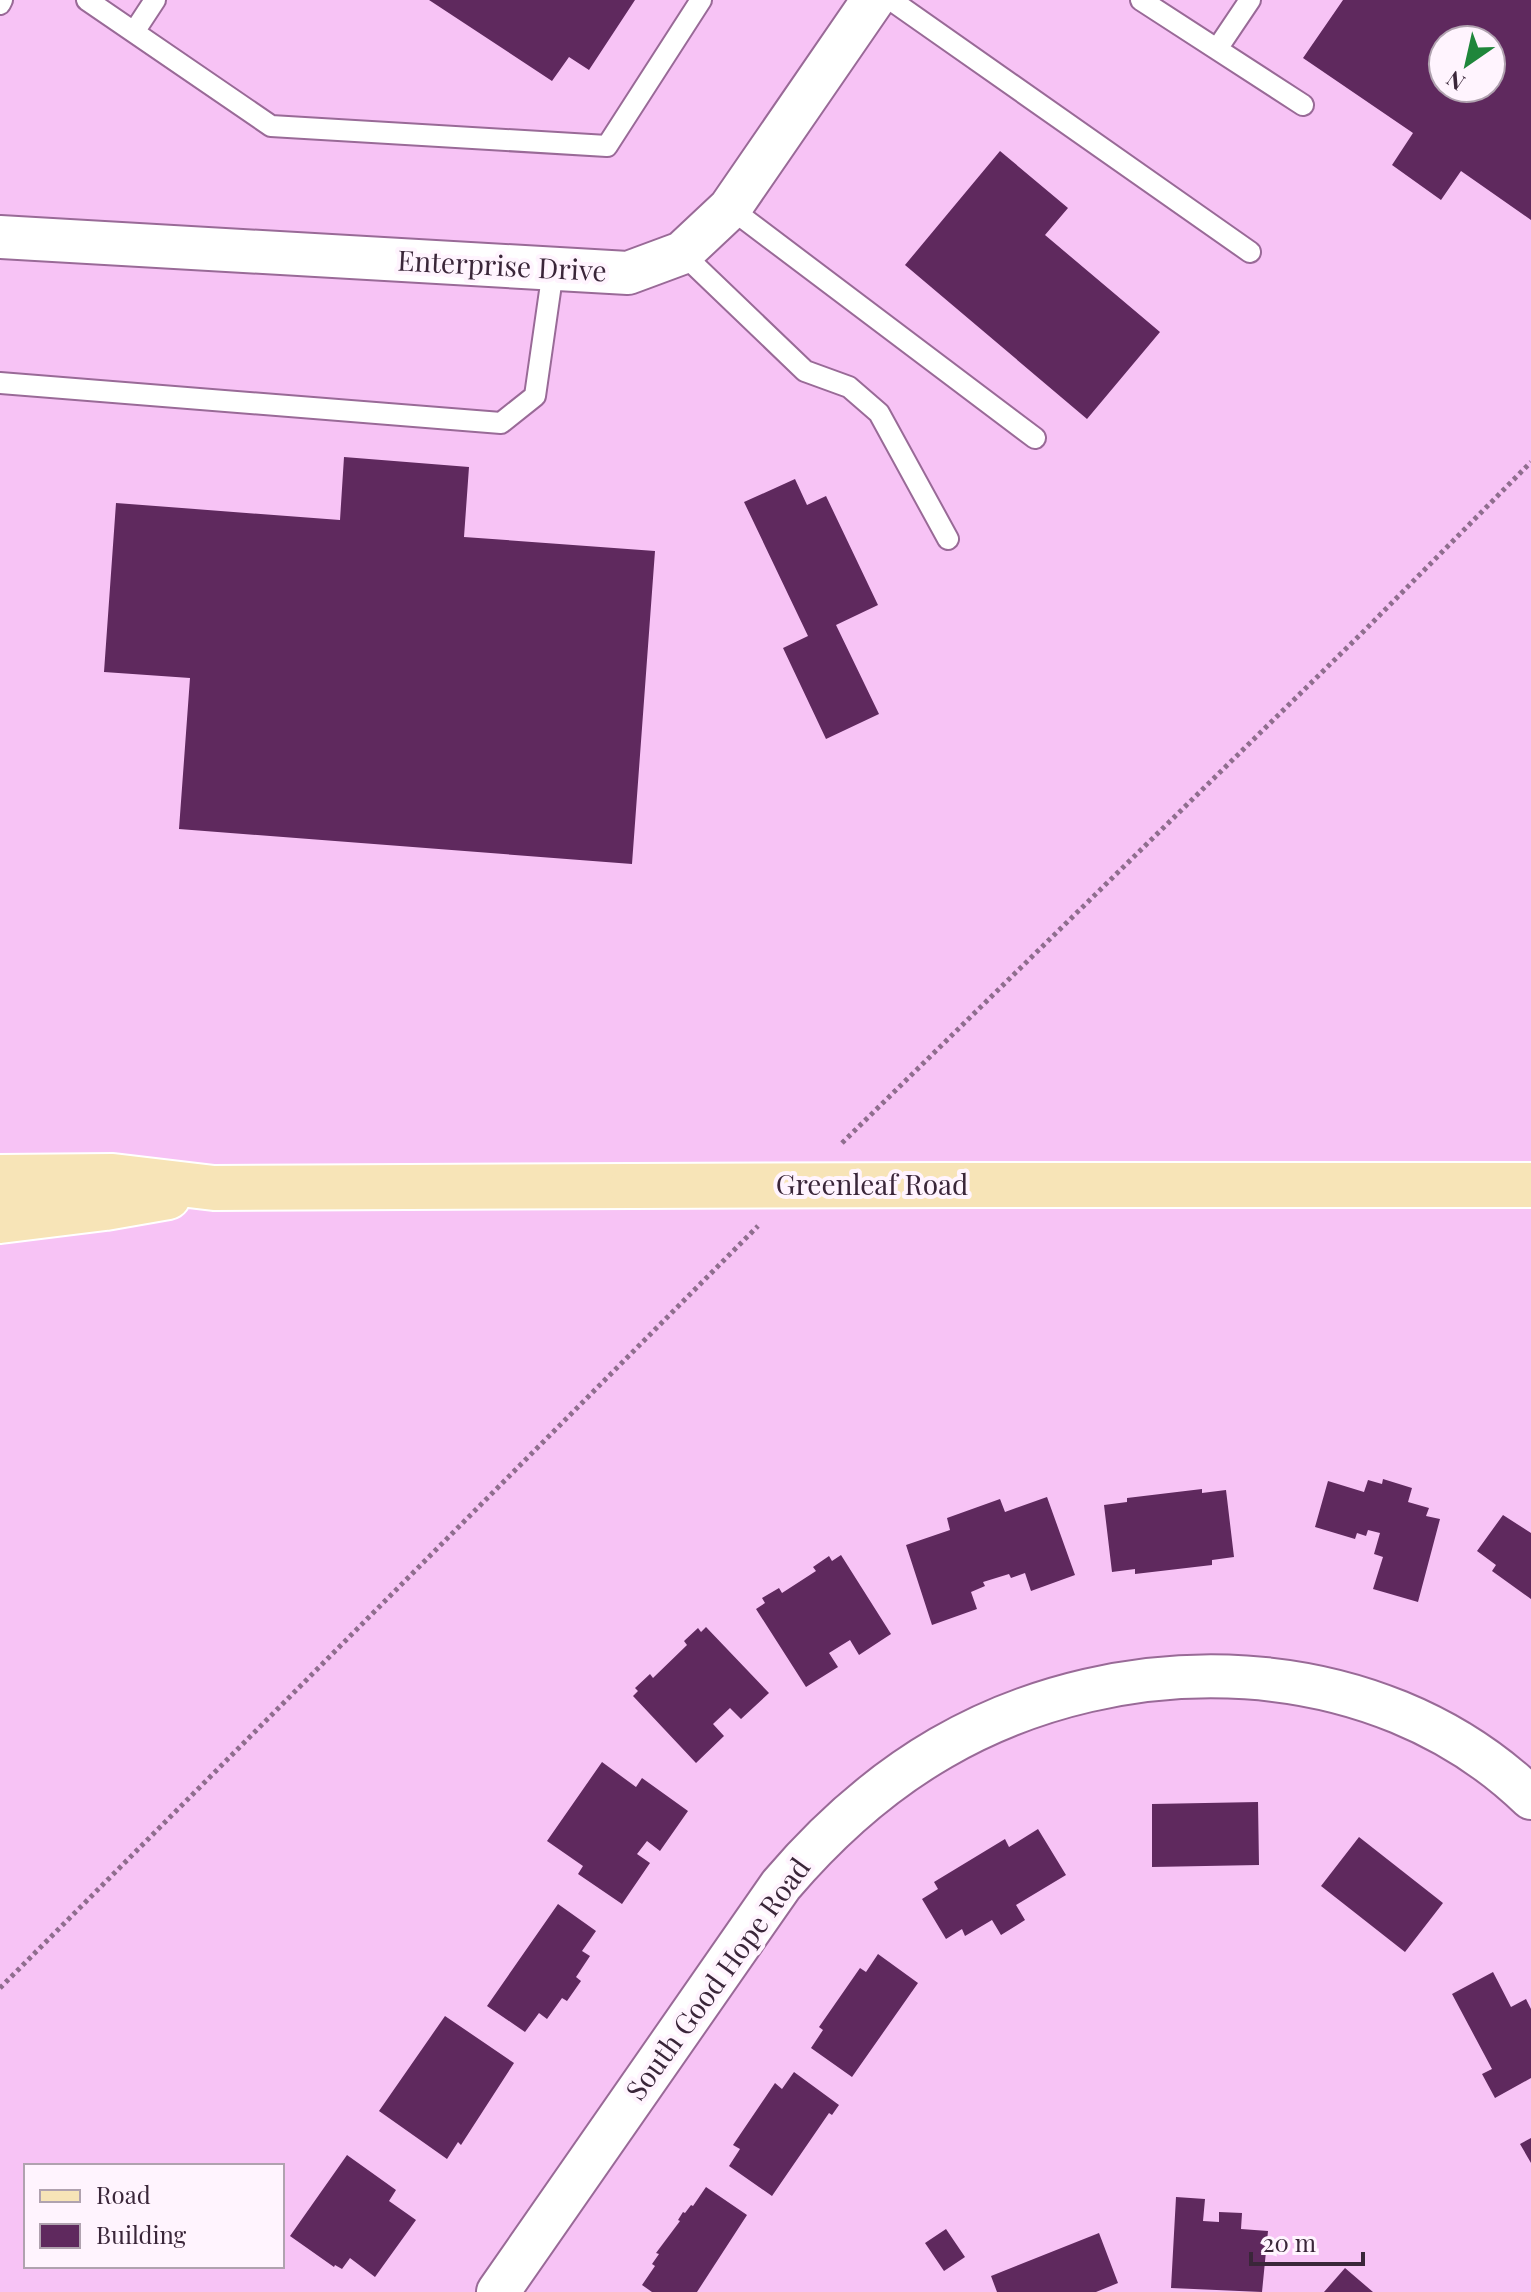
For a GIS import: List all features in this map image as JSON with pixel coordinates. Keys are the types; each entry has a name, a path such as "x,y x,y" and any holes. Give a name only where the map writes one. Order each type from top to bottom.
{"main road":[{"path":"0,1177 113,1176 214,1188"},
{"name":"Greenleaf Road","path":"214,1188 1531,1185"},
{"path":"0,1221 105,1208 214,1188"}],"street":[{"name":"Enterprise Drive","path":"0,237 628,273 682,253 730,208 873,0"},
{"name":"South Good Hope Road","path":"498,2292 781,1885 806,1855 881,1787 941,1748 1011,1714 1085,1691 1137,1681 1205,1676 1281,1679 1327,1688 1395,1710 1453,1738 1511,1779 1531,1798"}],"lane":[{"path":"87,0 271,126 607,146 701,0"},
{"path":"134,32 155,0"},
{"path":"891,0 1250,252"},
{"path":"1141,0 1303,105"},
{"path":"1217,49 1250,0"},
{"path":"730,208 1035,438"},
{"path":"682,253 805,371 849,387 879,413 948,539"},
{"path":"0,383 501,423 535,396 553,270"}],"building":[{"path":"429,0 635,0 589,70 569,57 552,81"},
{"path":"1343,0 1531,0 1531,220 1461,171 1441,200 1392,165 1413,133 1303,58"},
{"path":"1000,151 1068,208 1045,235 1160,332 1087,419 905,265"},
{"path":"344,457 469,467 464,537 655,551 632,864 179,829 190,678 104,672 116,503 340,520"},
{"path":"795,479 807,505 826,496 878,605 836,625 879,714 826,739 783,648 808,636 744,502"},
{"path":"1383,1479 1412,1488 1408,1502 1429,1508 1426,1516 1440,1519 1418,1602 1373,1589 1383,1557 1374,1554 1380,1533 1368,1530 1366,1536 1357,1533 1355,1539 1315,1527 1328,1481 1364,1492 1368,1480 1382,1484"},
{"path":"1202,1489 1202,1493 1226,1490 1234,1557 1212,1560 1212,1565 1135,1574 1135,1569 1112,1572 1104,1505 1127,1502 1127,1498"},
{"path":"1047,1497 1075,1575 1031,1591 1025,1573 983,1582 985,1586 971,1592 977,1609 932,1625 906,1545 950,1530 947,1518 1000,1499 1005,1512"},
{"path":"1503,1515 1531,1533 1531,1599 1492,1571 1496,1565 1477,1551"},
{"path":"841,1555 891,1634 859,1655 850,1640 829,1653 838,1667 806,1687 756,1609 765,1603 762,1598 779,1588 782,1593 816,1571 813,1567 829,1556 832,1561"},
{"path":"706,1627 769,1693 741,1719 730,1708 713,1724 724,1736 696,1763 633,1696 638,1691 635,1688 650,1674 653,1678 687,1645 684,1641 698,1628 701,1632"},
{"path":"602,1762 636,1787 642,1778 688,1811 660,1851 647,1841 637,1854 650,1863 622,1904 578,1874 583,1866 547,1841"},
{"path":"1258,1802 1259,1865 1152,1867 1152,1804"},
{"path":"1038,1829 1066,1875 1016,1905 1025,1920 1001,1935 992,1920 965,1936 962,1929 946,1939 922,1899 938,1889 934,1882 1005,1839 1009,1847"},
{"path":"1359,1837 1443,1903 1405,1952 1321,1886"},
{"path":"558,1904 596,1931 582,1951 590,1956 576,1977 581,1981 567,2001 562,1998 547,2019 539,2013 525,2032 487,2006"},
{"path":"878,1954 918,1983 852,2077 811,2048 823,2030 819,2027 860,1968 866,1972"},
{"path":"1493,1972 1511,2007 1526,1999 1531,2009 1531,2078 1495,2098 1482,2074 1492,2069 1452,1994"},
{"path":"445,2016 514,2063 461,2145 458,2142 447,2159 379,2111"},
{"path":"794,2072 839,2105 832,2115 829,2113 772,2196 729,2166 740,2149 733,2145 775,2083 782,2089"},
{"path":"1531,2138 1531,2163 1520,2144"},
{"path":"347,2155 396,2190 389,2201 416,2220 375,2277 350,2258 342,2269 334,2267 290,2236"},
{"path":"706,2187 747,2215 697,2292 652,2292 642,2285 655,2266 652,2264 659,2254 656,2253 680,2221 683,2212 693,2206"},
{"path":"1176,2197 1205,2199 1203,2221 1219,2222 1219,2212 1242,2213 1241,2229 1268,2231 1262,2292 1171,2288"},
{"path":"946,2229 965,2257 944,2271 925,2243"},
{"path":"1099,2233 1118,2283 1096,2292 997,2292 991,2276"},
{"path":"1345,2268 1373,2292 1324,2292"}]}
